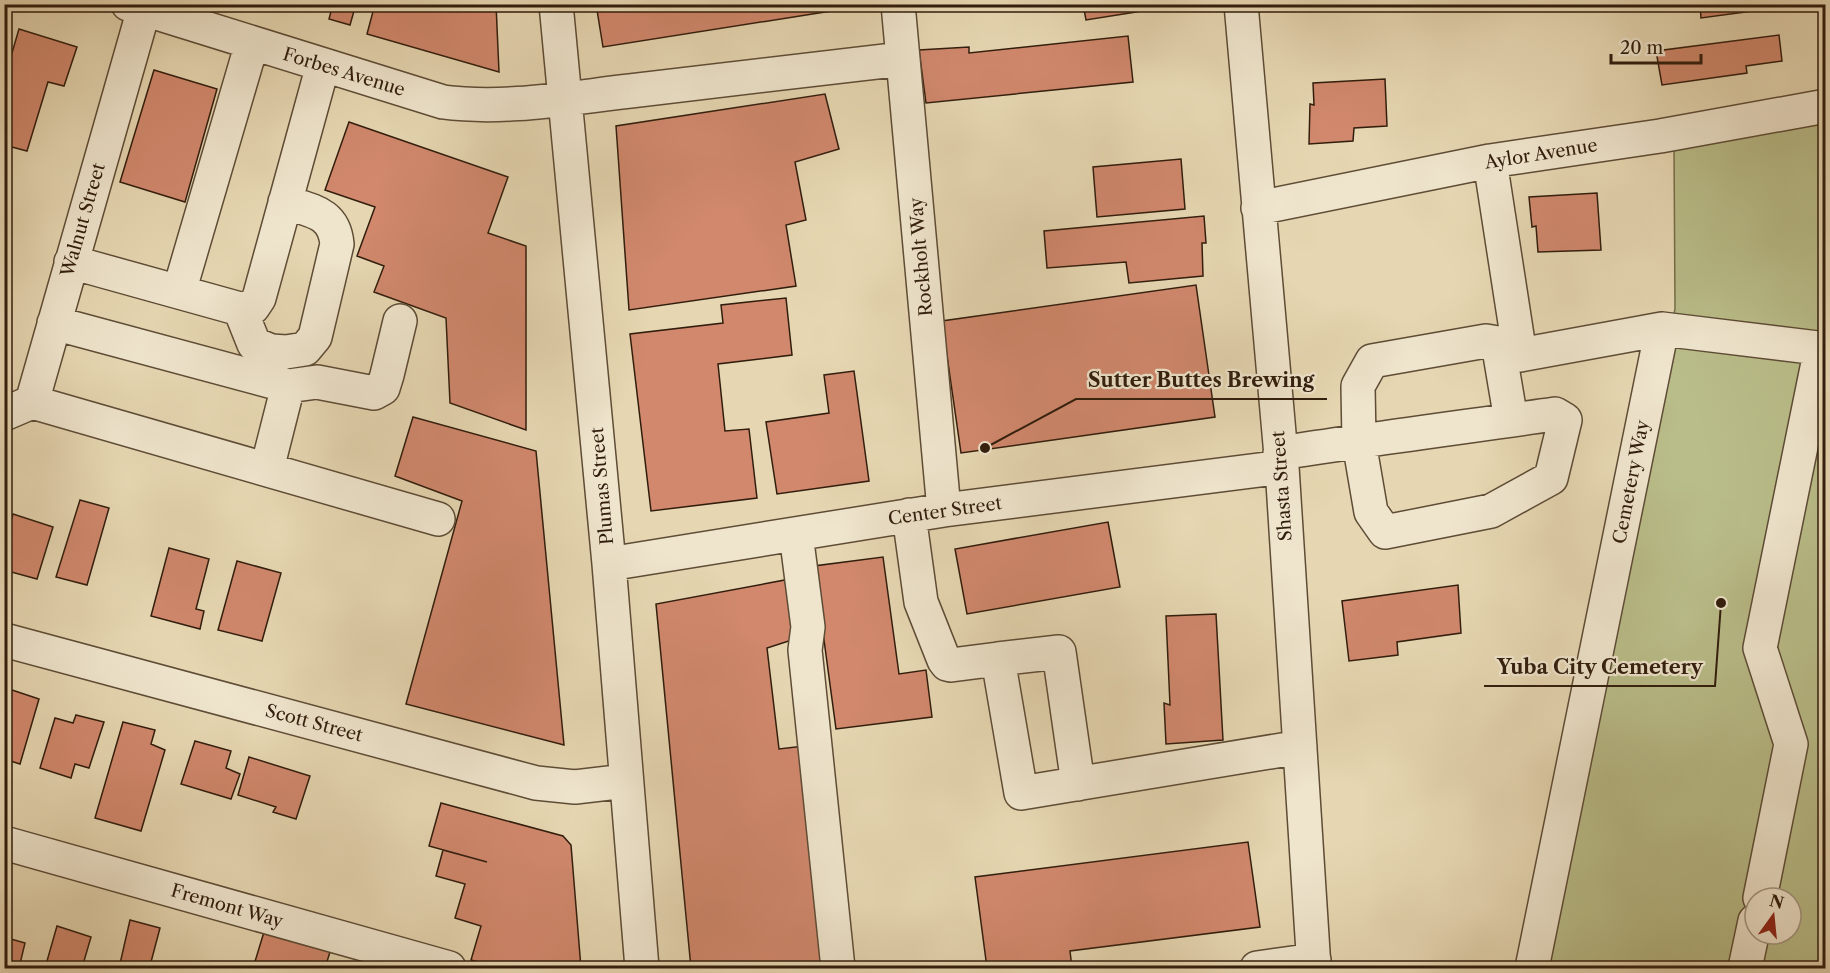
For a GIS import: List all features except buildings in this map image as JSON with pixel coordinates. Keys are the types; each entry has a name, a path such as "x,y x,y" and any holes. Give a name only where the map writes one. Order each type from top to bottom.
{"street":[{"name":"Plumas Street","path":"556,4 609,564 642,969"},
{"name":"Rockholt Way","path":"898,4 944,510"},
{"name":"Shasta Street","path":"1240,4 1281,460 1314,964"},
{"name":"Forbes Avenue","path":"136,7 443,102 482,106 565,99 903,58"},
{"name":"Walnut Street","path":"18,408 54,322 136,7"},
{"path":"179,292 252,43"},
{"path":"71,262 240,309 253,307 259,298 322,65"},
{"name":"Aylor Avenue","path":"1258,208 1490,161 1660,136 1826,106"},
{"path":"1490,161 1520,355 1662,329 1823,348 1760,648 1791,744 1762,886"},
{"path":"240,309 254,344 271,351 286,352 304,349 315,337 337,244 336,233 326,217 285,202"},
{"path":"54,322 288,386 317,382 374,393 383,388 400,321"},
{"name":"Cemetery Way","path":"1532,969 1662,329"},
{"path":"1359,442 1358,387 1372,360 1486,341 1498,343 1511,420"},
{"path":"267,470 288,386"},
{"path":"18,408 267,470 438,519"},
{"name":"Center Street","path":"609,564 909,515 1281,460 1359,442 1555,414 1565,420 1551,478 1491,511 1385,532 1371,512 1359,442"},
{"path":"909,515 921,602 947,664 1059,652 1078,784"},
{"path":"796,534 808,627 805,650 838,969"},
{"name":"Scott Street","path":"4,640 536,783 575,787 626,781"},
{"path":"998,659 1021,793 1300,747"},
{"name":"Fremont Way","path":"4,843 449,969"},
{"path":"1745,969 1750,946"},
{"path":"1257,969 1314,964"}],"green space":[{"path":"1825,118 1825,968 1545,968 1675,309 1674,144"}],"place":[{"name":"Sutter Buttes Brewing","path":"985,448"},
{"name":"Yuba City Cemetery","path":"1721,603"}]}
